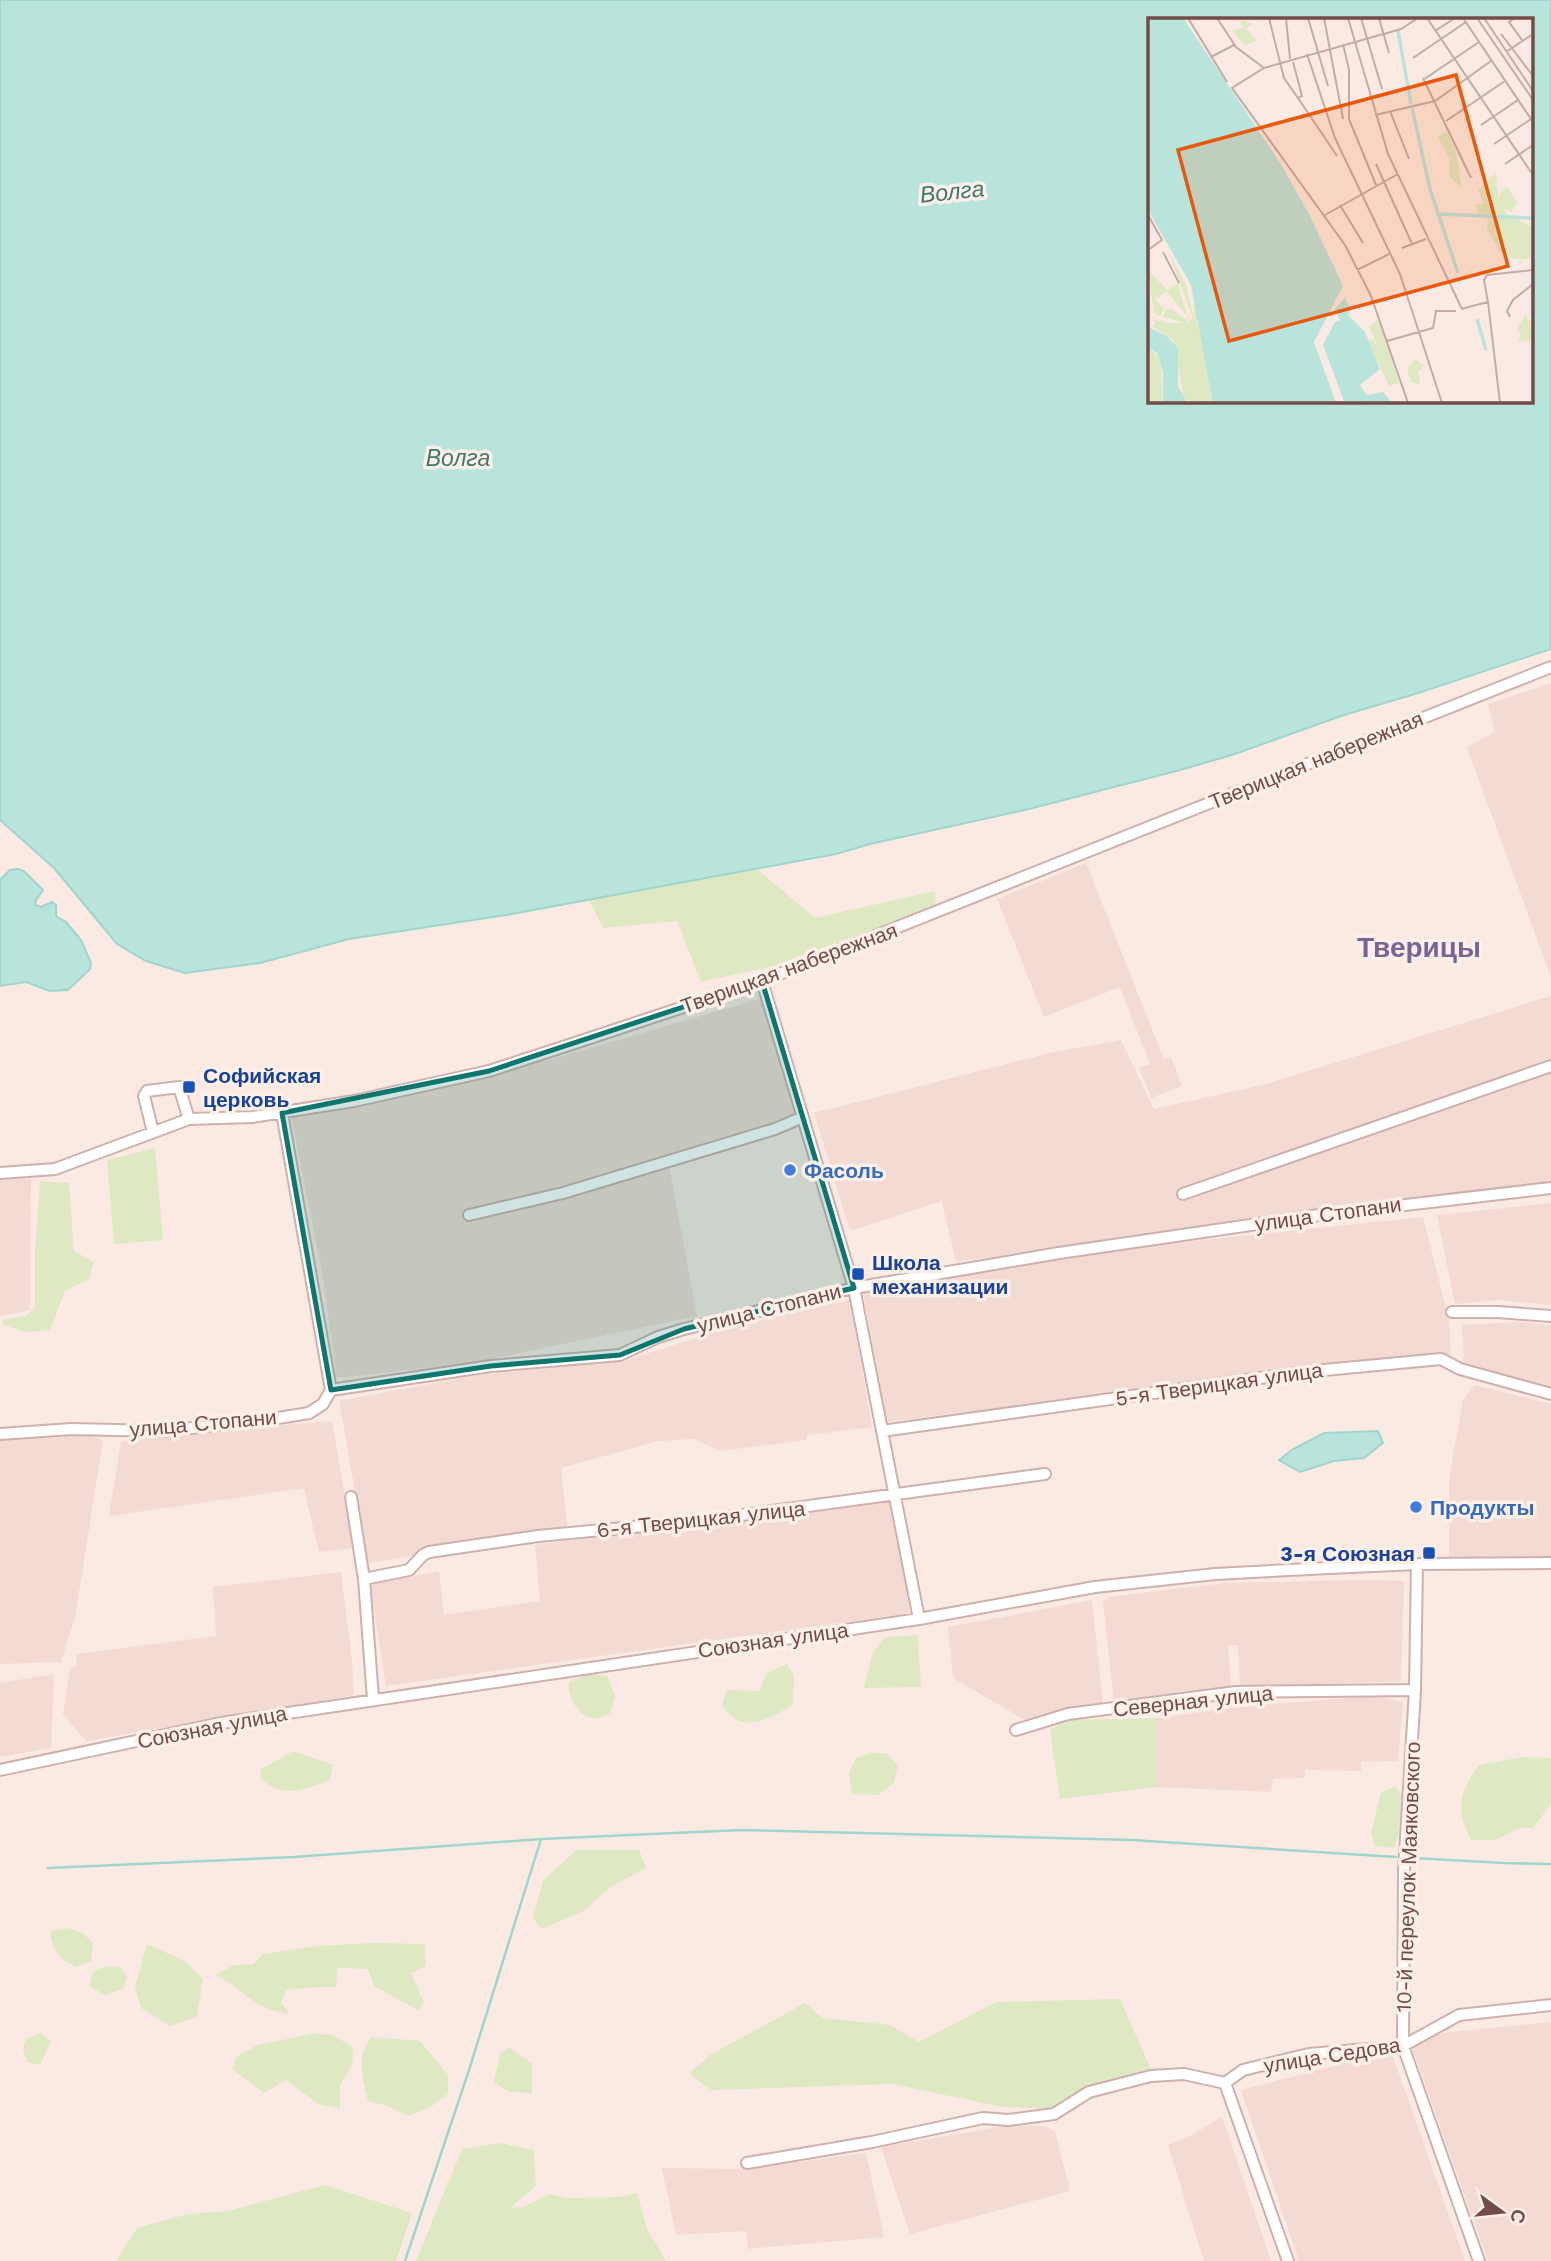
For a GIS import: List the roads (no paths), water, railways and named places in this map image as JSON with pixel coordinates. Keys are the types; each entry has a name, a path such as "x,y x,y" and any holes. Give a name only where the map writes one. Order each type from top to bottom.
{"street":[{"name":"Тверицкая набережная","path":"0,1173 55,1169 189,1119 282,1113 354,1101 489,1071 762,981 1551,667"},
{"path":"762,981 854,1288 919,1619"},
{"path":"1184,1194 1551,1066"},
{"path":"153,1132 144,1096 147,1091 179,1087 189,1119"},
{"path":"282,1113 331,1390"},
{"path":"469,1215 563,1193 775,1129 803,1117"},
{"name":"улица Стопани","path":"0,1434 71,1429 164,1431 266,1420 309,1413 323,1404 331,1390 491,1366 620,1355 658,1337 684,1329 854,1288 1059,1253 1305,1217 1551,1188"},
{"path":"1452,1312 1551,1316"},
{"name":"5-я Тверицкая улица","path":"882,1430 1303,1372 1441,1359 1460,1369 1551,1394"},
{"name":"6-я Тверицкая улица","path":"364,1579 409,1570 429,1552 538,1536 697,1521 1045,1475"},
{"path":"351,1497 364,1579 373,1699"},
{"name":"Союзная улица","path":"0,1770 220,1724 919,1619 1095,1587 1215,1574 1416,1564 1551,1563"},
{"name":"10-й переулок Маяковского","path":"1416,1564 1415,1690 1404,1870 1403,2046 1479,2261"},
{"name":"Северная улица","path":"1016,1730 1068,1714 1236,1692 1415,1690"},
{"name":"улица Седова","path":"1225,2083 1242,2070 1309,2054 1403,2046 1459,2015 1551,2005"},
{"path":"747,2163 872,2142 983,2118 1008,2120 1054,2114 1089,2092 1151,2077 1184,2074 1225,2083 1288,2261"}],"water":[{"name":"Волга","path":"0,0 1551,0 1551,649 1344,715 1232,755 1029,809 836,854 506,915 349,939 260,963 185,973 146,961 117,944 54,868 0,820"},
{"path":"10,870 24,871 43,890 35,905 41,907 52,902 56,905 56,916 66,922 81,940 91,963 90,969 68,990 50,991 26,982 0,986 0,880"},
{"path":"1378,1431 1383,1443 1364,1458 1334,1461 1300,1472 1279,1460 1293,1449 1324,1433"}],"waterway":[{"path":"48,1868 294,1857 541,1839 741,1830 1132,1840 1396,1857"},
{"path":"405,2261 469,2070 541,1839"},
{"path":"1414,1858 1551,1864"}],"place":[{"name":"Софийская церковь","path":"189,1087"},
{"name":"Фасоль","path":"790,1170"},
{"name":"Школа механизации","path":"858,1274"},
{"name":"Продукты","path":"1416,1507"},
{"name":"3-я Союзная","path":"1429,1553"}],"district":[{"name":"Тверицы","path":"1419,947"}]}
